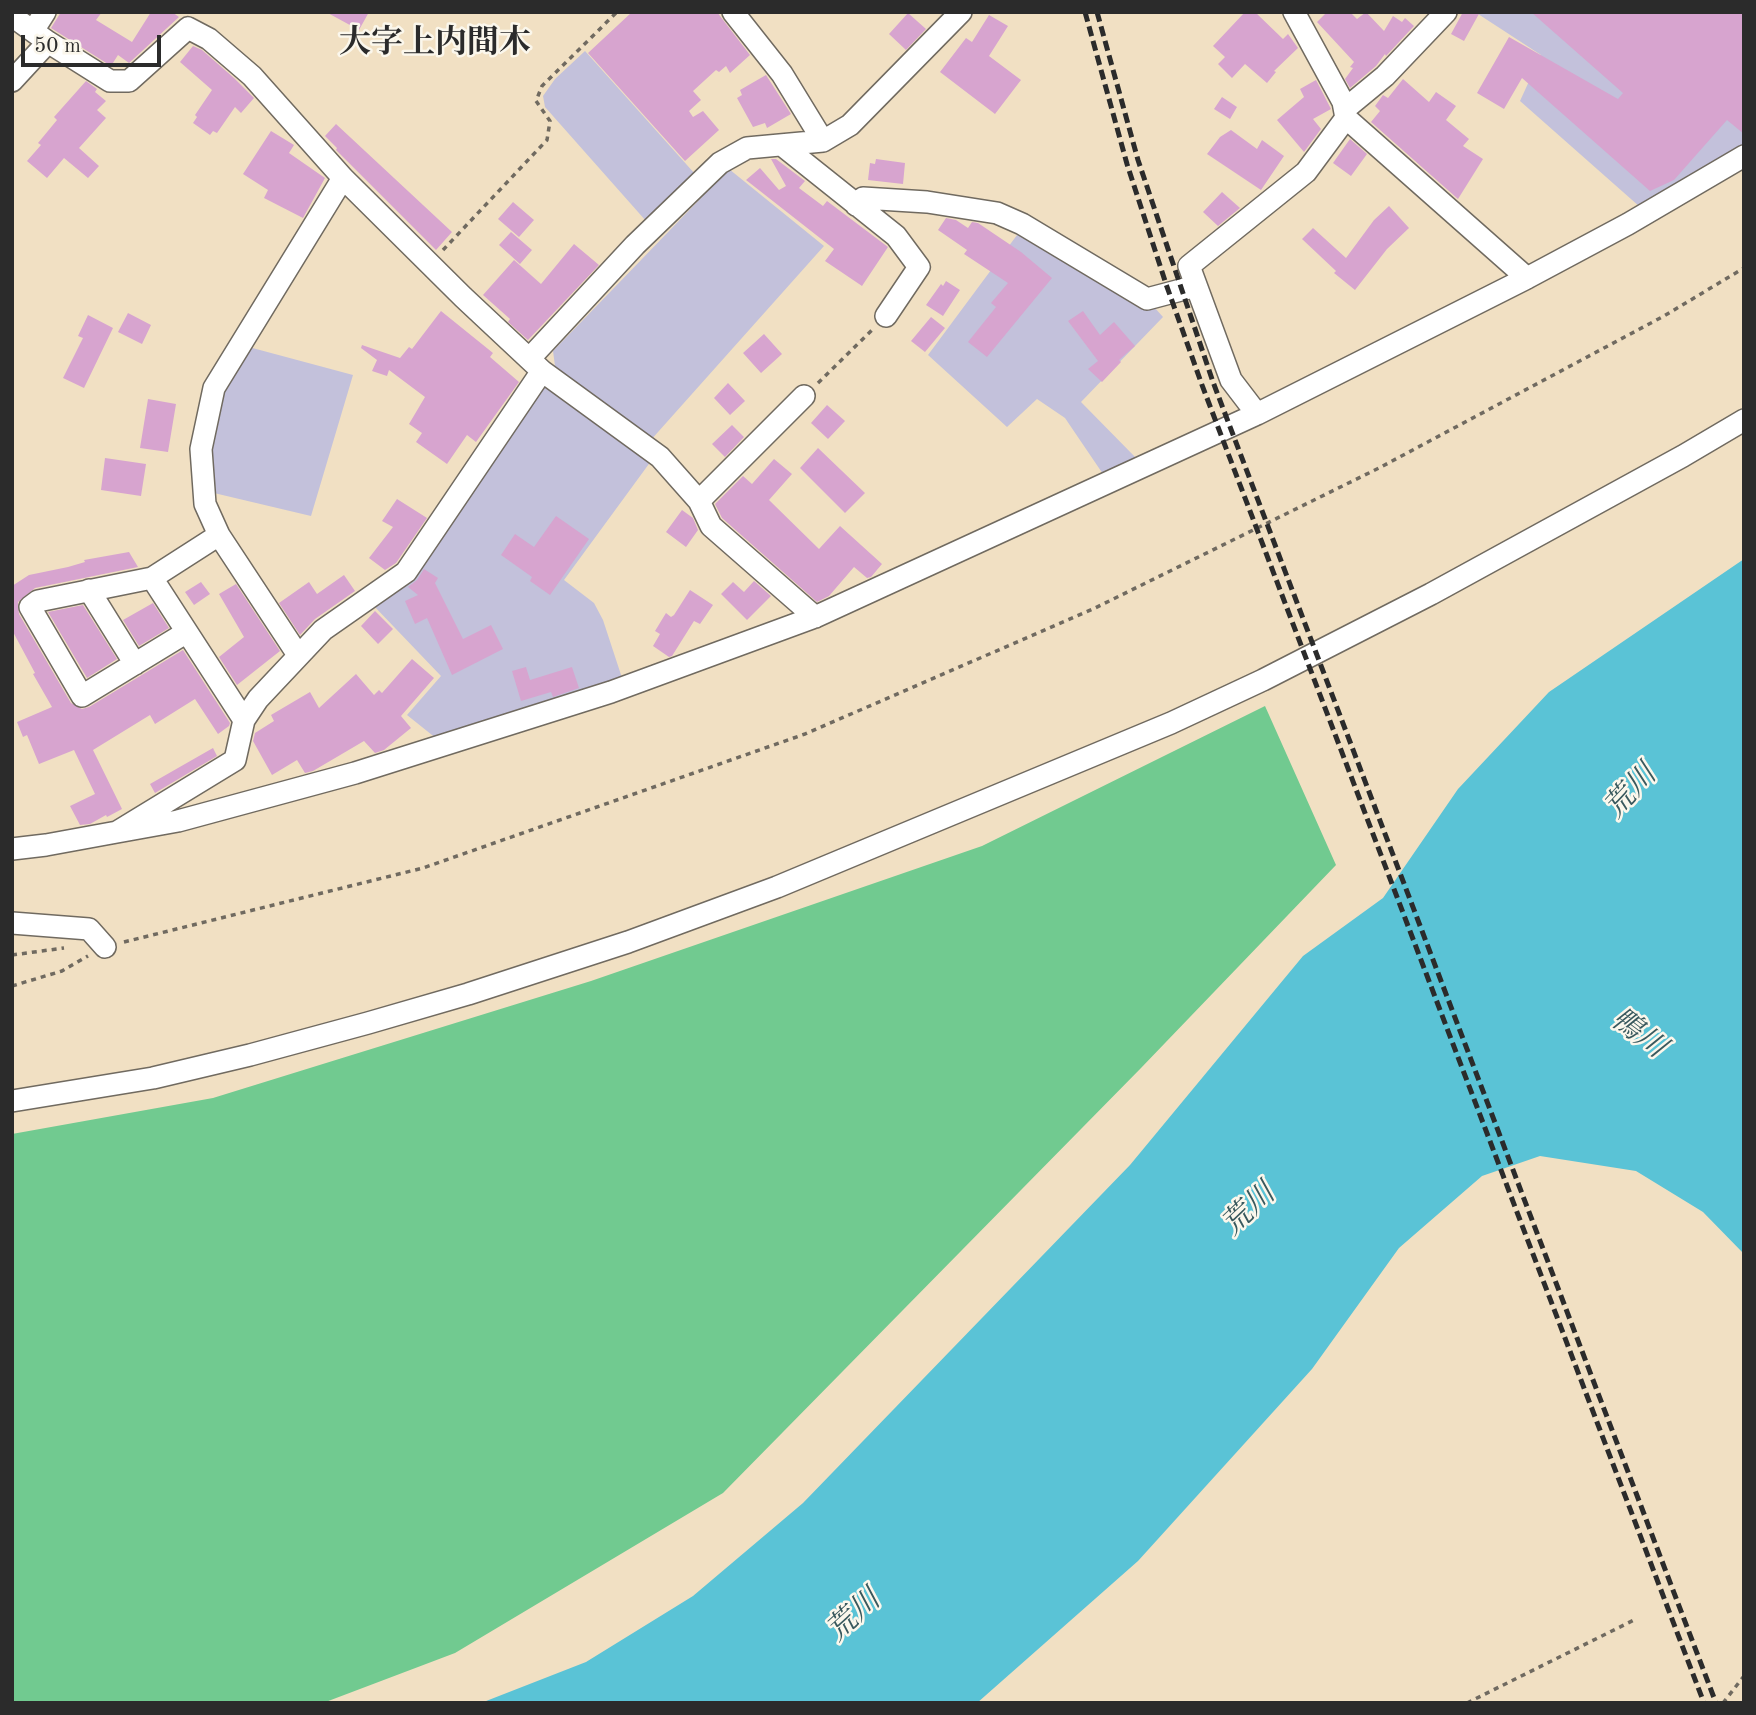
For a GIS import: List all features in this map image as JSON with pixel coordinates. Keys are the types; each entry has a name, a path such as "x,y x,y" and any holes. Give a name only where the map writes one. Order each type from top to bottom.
{"street":[{"path":"12,81 40,37 45,12"},
{"path":"733,12 782,74 823,141"},
{"path":"117,832 235,760 244,720 258,699 323,630 405,572 536,364 635,246 720,163 747,148 823,141 850,125 961,12"},
{"path":"1294,12 1343,102 1345,114 1527,278"},
{"path":"1256,414 1231,380 1189,266 1306,172 1345,114 1446,12"},
{"path":"12,16 110,81 129,81 188,28 209,39 252,76 343,178 430,263 536,364 660,457 699,501 711,526 815,617"},
{"path":"782,145 897,236 919,267 886,316"},
{"path":"12,849 178,821 355,774 611,692 815,617 1256,414 1527,278 1628,224 1744,156"},
{"path":"298,655 219,535 205,504 201,449 214,388 343,178"},
{"path":"856,205 863,198 927,202 997,213 1022,224 1147,299 1196,286"},
{"path":"699,501 804,396"},
{"path":"12,1101 153,1078 368,1023 628,942 777,887 1171,723 1263,680 1431,594 1683,456 1744,419"},
{"path":"187,632 82,696 30,607 38,601 152,578 219,535"},
{"path":"152,578 244,720"},
{"path":"89,590 135,664"},
{"path":"12,923 89,929 105,947"}],"path":[{"path":"430,263 547,140 550,121 536,101 542,86 617,12"},
{"path":"12,986 62,971 105,947 423,869 805,734 1093,609 1379,468 1664,316 1744,268"},
{"path":"804,396 886,316"},
{"path":"12,956 64,948"},
{"path":"1467,1703 1636,1619"},
{"path":"1723,1703 1744,1676"}],"shaded area":[{"path":"1475,12 1744,12 1744,144 1640,207 1520,101 1541,55"},
{"path":"585,51 695,174 646,221 545,107 543,96 555,79"},
{"path":"729,169 824,246 650,441 555,366 553,351"},
{"path":"1020,231 1155,308 1163,317 1081,402 1139,461 1105,477 1065,418 1037,399 1007,427 928,355"},
{"path":"245,346 353,375 311,516 214,493 208,446 221,391"},
{"path":"545,380 654,457 564,580 594,603 603,620 623,681 437,739 407,715 441,676 373,605"}],"green space":[{"path":"1265,706 1336,865 1141,1068 723,1493 455,1653 323,1703 12,1703 12,1134 213,1098 591,981 982,846"}],"water":[{"path":"1744,559 1744,1254 1703,1212 1636,1171 1540,1156 1482,1176 1399,1248 1312,1369 1138,1561 977,1703 481,1703 586,1662 693,1596 803,1503 1130,1165 1303,956 1383,898 1458,789 1549,692"}],"building":[{"path":"61,12 102,12 96,20 132,42 151,12 172,12 179,17 129,63 118,55 111,66 51,28"},
{"path":"326,12 369,12 359,30"},
{"path":"632,12 717,12 750,55 730,73 726,66 719,72 716,70 693,91 701,100 689,111 693,117 703,111 719,130 685,161 588,53"},
{"path":"1245,12 1255,12 1283,39 1288,34 1298,48 1274,71 1276,72 1267,83 1245,64 1232,78 1218,64 1225,57 1213,46"},
{"path":"1327,12 1350,12 1357,19 1366,12 1384,31 1393,16 1402,22 1405,18 1414,26 1376,66 1350,88 1345,79 1354,62 1317,22"},
{"path":"1463,12 1480,12 1464,41 1451,34"},
{"path":"1531,12 1744,12 1744,134 1727,120 1674,180 1650,191 1522,78 1504,109 1477,93 1509,37 1618,99 1623,93"},
{"path":"908,13 926,29 906,50 889,34"},
{"path":"989,15 1008,26 989,56 1021,80 995,114 940,72 966,38 972,42"},
{"path":"193,46 202,50 254,98 241,113 235,107 217,133 213,131 210,135 193,123 197,117 195,115 212,90 180,62"},
{"path":"766,75 791,114 767,128 765,123 753,127 737,98 742,95 740,90"},
{"path":"1403,79 1429,102 1436,92 1456,106 1446,120 1469,139 1463,146 1483,159 1458,199 1371,122 1380,111 1375,106 1383,95 1388,98"},
{"path":"1316,80 1331,109 1313,119 1321,129 1304,152 1277,120 1304,97 1300,89"},
{"path":"86,81 97,89 95,92 106,101 97,110 106,118 79,148 99,166 88,178 64,158 47,178 27,161 57,120 54,117"},
{"path":"1222,97 1237,107 1230,119 1214,109"},
{"path":"336,124 452,232 436,250 336,150 325,136"},
{"path":"1231,130 1257,149 1262,140 1284,156 1261,190 1207,154 1220,137"},
{"path":"271,131 294,145 289,153 325,178 303,218 264,198 268,190 243,174"},
{"path":"1350,139 1367,154 1351,176 1333,163"},
{"path":"771,159 776,159 805,181 799,188 823,206 827,201 888,247 862,286 825,261 834,249 746,180 760,168 779,190 786,186"},
{"path":"876,159 905,163 903,184 868,180 870,163 875,164"},
{"path":"1222,192 1240,208 1218,226 1203,212"},
{"path":"513,202 534,220 519,237 498,219"},
{"path":"1389,206 1409,228 1387,249 1355,290 1334,273 1336,271 1302,239 1313,228 1346,258 1374,220"},
{"path":"946,218 956,220 968,228 972,222 978,223 1021,252 1052,278 987,357 968,342 996,307 991,303 1008,283 964,254 967,250 938,230"},
{"path":"511,232 532,250 520,264 499,245"},
{"path":"574,244 599,265 528,340 508,322 510,319 483,295 514,260 541,284"},
{"path":"946,281 960,290 943,316 926,305"},
{"path":"441,311 493,353 490,357 519,382 476,442 467,435 447,464 416,442 422,433 409,424 425,397 389,370 387,376 372,371 377,360 361,348 362,345 400,358 409,347 412,349"},
{"path":"1083,311 1100,335 1114,322 1135,346 1119,360 1121,362 1102,382 1088,369 1098,361 1068,321"},
{"path":"128,313 151,325 142,344 118,332"},
{"path":"88,315 113,328 84,388 63,378 83,338 78,336"},
{"path":"931,317 945,328 925,352 911,341"},
{"path":"764,334 782,354 761,373 743,353"},
{"path":"728,383 745,401 730,415 714,398"},
{"path":"148,399 176,404 168,452 140,448"},
{"path":"827,405 845,421 828,439 811,423"},
{"path":"732,425 744,437 725,457 712,444"},
{"path":"818,448 865,493 845,513 800,468"},
{"path":"105,458 146,464 141,496 101,490"},
{"path":"774,459 792,474 769,500 819,549 840,526 882,564 871,577 867,578 854,567 829,596 817,602 722,518 715,504 743,476 752,484"},
{"path":"397,499 427,518 396,563 385,570 369,558 393,527 382,521"},
{"path":"682,510 693,518 698,530 686,547 666,532"},
{"path":"556,516 589,539 550,595 530,581 532,577 501,555 515,534 534,547"},
{"path":"129,552 138,567 35,588 18,602 19,614 71,703 82,709 89,707 183,650 230,723 218,734 195,699 155,724 150,715 93,750 122,809 90,824 80,825 70,806 95,794 74,750 39,764 27,735 23,737 17,722 52,707 12,630 12,586 29,575 68,567 85,562 84,560"},
{"path":"424,569 438,578 435,583 463,639 491,625 503,649 452,675 427,618 415,624 405,601 418,595 408,587"},
{"path":"344,575 355,591 315,619 300,635 279,603 309,582 317,594"},
{"path":"754,581 771,596 747,620 721,594 733,582 744,592"},
{"path":"201,582 210,594 194,605 185,592"},
{"path":"236,584 280,651 237,685 219,657 244,637 219,594"},
{"path":"690,590 713,605 700,624 694,621 669,657 653,646 660,634 655,631 666,613 671,617 674,615"},
{"path":"153,603 169,628 139,646 123,620"},
{"path":"83,605 117,659 87,678 48,612"},
{"path":"375,611 393,629 378,644 361,626"},
{"path":"412,659 434,678 401,716 411,728 384,750 375,753 364,741 313,771 305,773 297,760 272,775 253,741 255,733 274,721 271,715 310,692 319,708 356,674 374,695 379,690 382,693"},
{"path":"526,667 530,680 572,667 579,688 553,697 551,692 521,701 512,671"},
{"path":"213,748 217,756 155,793 150,784"}],"railway":[{"path":"1085,12 1127,164 1202,385 1704,1703"},
{"path":"1097,12 1138,160 1213,382 1716,1703"}],"district":[{"name":"大字上内間木","path":"435,44"}],"water label":[{"name":"荒川","path":"1631,792"},
{"name":"鴨川","path":"1638,1034"},
{"name":"荒川","path":"1249,1210"},
{"name":"荒川","path":"854,1616"}]}
